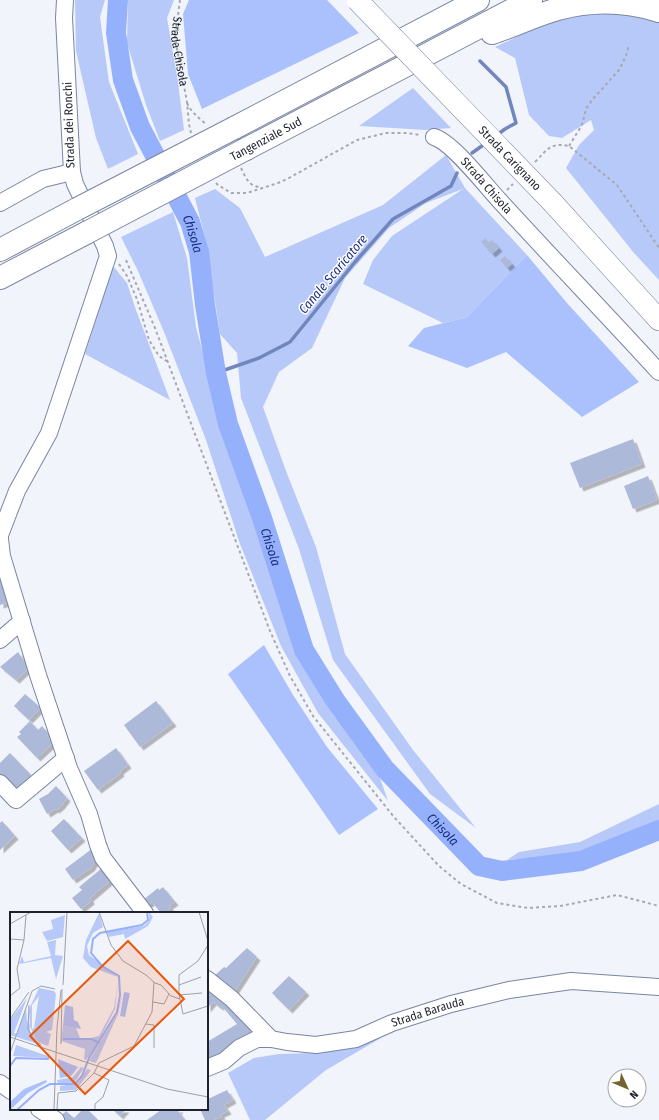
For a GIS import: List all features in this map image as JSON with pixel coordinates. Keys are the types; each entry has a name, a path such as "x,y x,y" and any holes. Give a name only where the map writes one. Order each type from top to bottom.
{"highway":[{"name":"Tangenziale Sud","path":"0,250 478,0"},
{"name":"Tangenziale Sud","path":"0,278 88,232 242,156 431,52 532,0"},
{"path":"431,52 510,28 558,9 580,4 601,2 642,6 659,11"}],"main road":[{"name":"Strada Carignano","path":"357,0 553,203 659,320"}],"street":[{"name":"Strada dei Ronchi","path":"0,203 44,179 72,172 64,18 65,0"},
{"name":"Strada Chisola","path":"434,137 444,141 458,154 659,372"},
{"path":"0,535 17,491 49,433 108,256 72,172"},
{"path":"0,539 1,557 38,676 69,768 89,814 98,845 104,858 144,912"},
{"path":"0,640 22,621"},
{"path":"0,783 16,800 66,758"},
{"path":"208,980 232,999 270,1038"},
{"name":"Strada Barauda","path":"208,1068 224,1062 239,1048 257,1039 270,1038 287,1042 316,1045 356,1039 392,1023 451,1004 509,990 571,981 659,987"},
{"path":"0,1083 10,1090"}],"path":[{"name":"Strada Chisola","path":"180,0 175,38 187,102 190,109 210,128"},
{"path":"569,146 582,125 586,109 592,100 619,70 626,56 629,45"},
{"path":"242,156 248,182 256,187 264,187 288,178 357,140 386,133 406,133 434,137"},
{"path":"531,166 551,146 561,144 569,146 617,185 659,248"},
{"path":"498,199 516,181"},
{"path":"108,256 119,263 127,276 137,299 149,340 158,356 169,362"},
{"path":"126,260 169,362 192,428 270,631 290,676 313,716 394,817 439,866 461,884 497,903 528,908 560,906 617,895 659,906"}],"shaded area":[{"path":"75,0 105,0 100,17 109,82 138,154 108,169 96,138 76,51"},
{"path":"128,0 174,0 167,18 178,82 184,130 160,141 146,105 127,43"},
{"path":"189,0 327,0 359,33 202,109 188,74 183,14"},
{"path":"618,11 659,18 659,280 634,253 566,168 579,145 594,130 591,120 562,138 549,136 529,115 515,58 495,47 529,31 575,13"},
{"path":"413,88 451,128 426,130 359,126"},
{"path":"446,155 465,188 527,255 467,317 443,323 363,284 373,260 392,236 463,189 426,203 389,228 345,278 312,348 279,372 263,407 316,547 345,654 413,750 476,828 430,794 333,660 299,549 241,398 237,353 220,334 206,242 195,198 215,189 240,208 265,257 383,205"},
{"path":"173,212 187,258 196,327 225,436 262,540 292,642 328,707 379,775 388,801 318,713 281,646 240,544 206,440 164,332 138,271 121,237"},
{"path":"527,255 567,303 639,382 582,417 506,352 467,368 408,346 424,328 467,317"},
{"path":"113,266 127,283 170,400 85,354"},
{"path":"264,645 293,695 327,747 378,809 339,835 228,674"},
{"path":"659,804 659,826 580,854 507,860 519,852 580,842"},
{"path":"381,1038 326,1070 265,1120 250,1120 228,1073 254,1058 279,1054 314,1053 341,1050"}],"building":[{"path":"485,238 489,243 492,240 499,248 492,254 481,242"},
{"path":"505,256 512,264 507,268 500,260"},
{"path":"633,439 642,464 580,488 570,463"},
{"path":"648,476 657,500 633,509 624,486"},
{"path":"3,580 10,602 0,605 0,581"},
{"path":"18,652 29,668 16,680 0,667"},
{"path":"25,694 41,708 29,720 14,706"},
{"path":"156,701 173,723 140,747 124,725"},
{"path":"30,721 38,730 42,726 49,734 47,736 53,743 37,758 17,737 21,734 19,732"},
{"path":"116,748 128,765 120,771 121,773 98,790 84,771"},
{"path":"10,753 31,775 14,792 0,777 0,763"},
{"path":"56,786 67,798 56,810 55,809 47,814 39,799 48,794"},
{"path":"64,819 82,838 68,850 51,831"},
{"path":"2,821 15,836 0,850 0,823"},
{"path":"93,848 97,858 91,868 73,880 65,869"},
{"path":"102,868 111,880 90,898 91,901 81,909 72,898 82,890 79,887"},
{"path":"163,887 175,902 169,906 171,908 165,912 160,912 152,902 147,905 143,900 158,888 159,890"},
{"path":"247,948 257,957 231,997 211,979 224,967 226,968"},
{"path":"289,976 306,992 289,1010 272,993"},
{"path":"208,984 244,1020 252,1032 208,1065 208,1041 237,1024 222,1006 220,1007 213,1002 208,1008"},
{"path":"227,1090 233,1100 224,1105 228,1111 221,1114 222,1116 214,1120 205,1120 200,1110 208,1110 208,1099"},
{"path":"82,1110 88,1110 98,1120 63,1120 60,1117 66,1111 74,1118"},
{"path":"113,1110 125,1110 120,1116"},
{"path":"161,1110 179,1110 178,1111 185,1120 147,1120"}],"waterway":[{"name":"Chisola","path":"118,0 116,33 123,80 140,127 190,222 199,252 205,305 216,373 228,424 262,518 304,650 335,700 385,769 479,866 502,871 581,861 659,830"},
{"name":"Canale Scaricatore","path":"480,61 506,87 516,123 497,135"},
{"name":"Canale Scaricatore","path":"472,153 486,143"},
{"name":"Canale Scaricatore","path":"216,373 259,358 290,342 355,262 393,219 451,186 457,173"}]}
